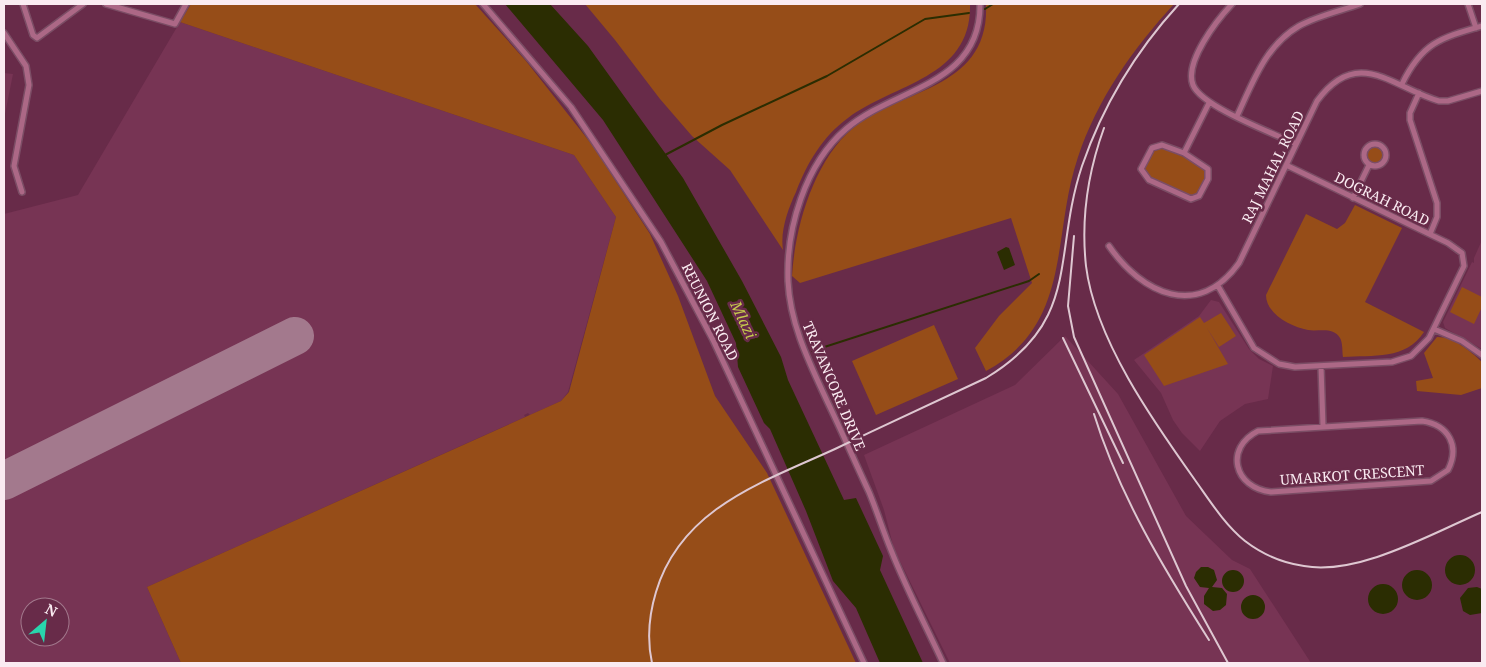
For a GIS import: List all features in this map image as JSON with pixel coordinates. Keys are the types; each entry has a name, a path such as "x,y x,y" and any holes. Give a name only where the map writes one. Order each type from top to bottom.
{"street":[{"path":"23,4 34,35 38,38 83,4"},
{"path":"106,4 175,24 186,4"},
{"name":"REUNION ROAD","path":"483,4 571,107 613,166 661,242 713,340 864,663"},
{"name":"TRAVANCORE DRIVE","path":"943,663 891,550 875,507 802,344 790,298 789,257 792,232 799,208 813,175 828,150 843,132 856,121 935,80 956,64 974,39 980,4"},
{"path":"1232,4 1211,28 1193,66 1191,75 1194,86 1209,103 1296,144"},
{"path":"1237,116 1262,62 1277,43 1299,26 1360,4"},
{"path":"1402,84 1412,64 1426,48 1479,27 1468,4"},
{"path":"4,33 26,66 29,85 14,166 22,192"},
{"name":"RAJ MAHAL ROAD","path":"1109,246 1119,260 1144,283 1156,290 1167,294 1191,295 1218,286 1239,263 1317,101 1334,83 1347,76 1363,73 1380,75 1439,101 1448,101 1482,91"},
{"path":"1419,93 1410,113 1410,120 1437,203 1437,217 1430,234"},
{"path":"1184,154 1209,103"},
{"path":"1373,144 1381,146 1385,153 1384,161 1377,166 1369,164 1364,156 1366,148 1373,144"},
{"path":"1162,146 1184,154 1208,169 1208,179 1200,196 1195,199 1149,180 1142,173 1142,164 1152,148 1162,146"},
{"path":"1353,198 1369,164"},
{"name":"DOGRAH ROAD","path":"1286,165 1457,248 1464,258 1464,266 1434,329"},
{"path":"1218,286 1246,337 1261,354 1286,366 1321,366 1402,360 1417,352 1434,329 1462,342 1482,355"},
{"path":"1321,366 1323,426"},
{"name":"UMARKOT CRESCENT","path":"1430,422 1438,425 1450,436 1454,449 1451,464 1443,475 1425,482 1270,492 1260,490 1244,480 1237,463 1238,452 1242,444 1250,436 1270,429 1323,426 1430,422"}],"shaded area":[{"path":"191,4 475,4 526,61 593,146 650,234 678,296 715,396 767,473 856,663 181,663 147,587 561,401 569,392 616,217 574,155 180,22"},
{"path":"585,4 970,4 967,29 958,48 945,63 927,76 867,106 848,118 823,142 805,171 790,206 785,220 783,250 730,170 692,136 660,99"},
{"path":"986,4 1174,4 1130,57 1106,95 1086,135 1070,187 1060,247 1046,304 1033,329 1014,352 986,371 975,348 999,316 1032,283 1011,218 800,283 792,276 797,236 802,216 817,176 827,158 853,128 873,115 939,83 958,70 974,54 983,32"},
{"path":"180,22 574,155 616,217 568,392 561,401 530,415 528,413 524,415 525,417 147,587 181,663 4,663 4,214 78,195"},
{"path":"4,73 13,74 4,119"},
{"path":"1375,146 1382,148 1384,155 1382,162 1375,164 1368,162 1366,155 1368,148"},
{"path":"1162,148 1204,168 1206,179 1197,194 1184,194 1176,191 1151,177 1146,172 1143,167 1154,150"},
{"path":"1355,205 1402,228 1365,302 1424,332 1417,341 1398,352 1377,356 1343,357 1342,342 1337,334 1330,331 1308,330 1287,323 1275,314 1267,302 1266,295 1306,214 1337,229 1345,223"},
{"path":"1482,240 1482,349 1445,328 1443,322 1472,262 1474,263 1474,258"},
{"path":"1462,287 1482,297 1482,307 1474,324 1450,312"},
{"path":"1211,300 1219,302 1249,349 1259,359 1273,366 1268,399 1245,404 1220,421 1200,451 1182,433 1173,420 1161,393 1134,360 1199,316"},
{"path":"1221,313 1236,336 1219,347 1207,328 1228,364 1164,386 1144,355 1200,317 1204,323"},
{"path":"934,325 958,379 876,415 852,361"},
{"path":"1065,336 1118,394 1186,516 1232,560 1250,569 1311,663 950,663 894,549 884,510 864,455 1015,385"},
{"path":"1437,337 1456,342 1482,362 1482,388 1461,395 1417,391 1416,381 1433,378 1424,353"}],"water":[{"name":"Mlazi","path":"505,4 550,4 588,46 683,178 742,281 781,357 788,380 844,500 856,498 883,556 880,570 923,663 880,663 856,608 833,581 806,511 770,429 764,423 738,367 736,343 707,281 603,120"},
{"path":"1006,247 1009,248 1015,265 1004,270 997,252"},
{"path":"1460,555 1470,560 1475,570 1470,580 1460,585 1450,580 1445,570 1450,560"},
{"path":"1201,567 1208,567 1214,570 1217,580 1212,587 1222,588 1227,594 1226,605 1220,610 1213,611 1204,604 1204,596 1209,588 1200,587 1194,578 1196,572"},
{"path":"1233,570 1241,573 1244,581 1241,589 1233,592 1225,589 1222,581 1225,573"},
{"path":"1417,570 1427,575 1432,585 1427,595 1417,600 1407,595 1402,585 1407,575"},
{"path":"1383,584 1393,589 1398,599 1393,609 1383,614 1373,609 1368,599 1373,589"},
{"path":"1477,587 1482,589 1482,613 1470,615 1463,611 1460,598 1468,588"},
{"path":"1253,595 1258,596 1264,602 1264,612 1258,618 1253,619 1248,618 1242,612 1241,607 1242,602 1248,596"}],"waterway":[{"path":"985,9 993,4"},
{"path":"665,155 722,125 827,76 925,19 969,13"},
{"path":"812,351 1029,281 1039,274"}],"runway":[{"path":"4,481 295,336"}],"railway":[{"path":"652,663 650,628 656,592 668,563 684,539 705,519 728,501 780,473 986,378 1016,356 1037,333 1051,309 1059,284 1073,199 1090,143 1122,80 1163,22 1179,4"},
{"path":"1104,128 1090,179 1084,231 1086,266 1101,322 1113,350 1144,406 1212,504 1238,535 1258,550 1296,565 1325,567 1348,565 1395,551 1482,512"},
{"path":"1074,236 1068,306 1074,337 1186,586 1228,663"},
{"path":"1063,338 1123,463"},
{"path":"1094,414 1116,474 1144,531 1209,640"}]}
